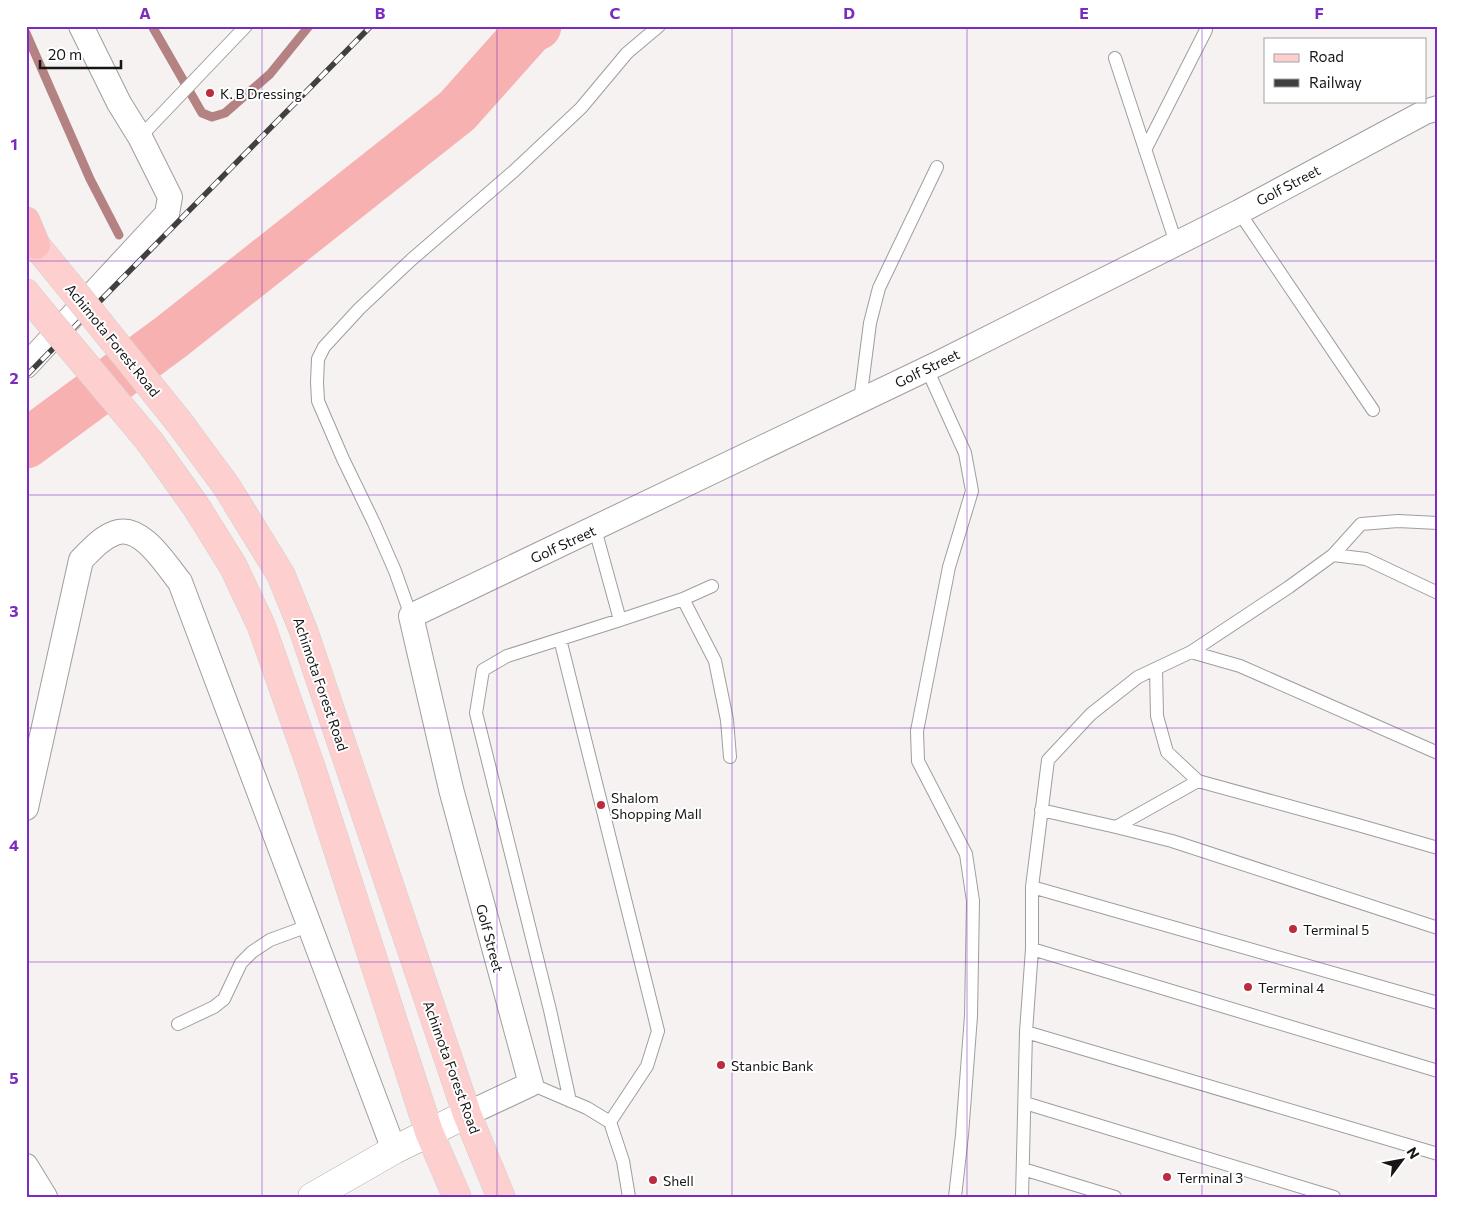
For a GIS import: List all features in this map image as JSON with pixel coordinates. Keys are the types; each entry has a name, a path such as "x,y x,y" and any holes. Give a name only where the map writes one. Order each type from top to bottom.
{"highway":[{"path":"26,221 31,239"}],"main road":[{"name":"Achimota Forest Road","path":"31,239 179,422 227,487 281,575 304,632 467,1114 501,1197"},
{"path":"32,300 150,442 197,508 233,566 261,625 311,767 429,1132 457,1197"}],"street":[{"path":"28,363 167,214 170,197 140,136 119,103 81,26"},
{"name":"Golf Street","path":"531,1084 451,789 411,616 927,369 1238,212 1425,112 1438,108"},
{"path":"26,808 81,560 103,540 116,532 132,532 151,545 180,582 308,926 394,1150"},
{"path":"312,1197 394,1150 531,1084"},
{"path":"26,1166 45,1197"}],"lane":[{"path":"140,136 246,26"},
{"name":"Golf Street","path":"411,616 392,563 329,429 318,401 316,382 318,359 324,347 359,309 411,260 514,171 581,108 627,52 659,26"},
{"path":"1145,150 1206,30"},
{"path":"1114,58 1176,243"},
{"path":"860,401 870,322 879,288 936,167"},
{"path":"1238,212 1373,410"},
{"path":"927,369 965,453 972,491 949,567 917,730 918,761 966,854 973,901 971,1016 962,1135 955,1197"},
{"path":"1022,1197 1026,1032 1032,949 1032,887 1048,760 1091,714 1138,677 1191,652 1289,587 1333,555 1361,524 1398,521 1438,523"},
{"path":"595,529 620,620"},
{"path":"1333,555 1366,559 1438,593"},
{"path":"570,1101 550,1010 476,713 483,670 507,656 683,599 712,586"},
{"path":"683,599 715,661 726,720 730,757"},
{"path":"560,639 658,1031 647,1066 610,1122"},
{"path":"1191,652 1240,666 1438,753"},
{"path":"1156,669 1157,716 1167,752 1198,782 1358,824 1438,848"},
{"path":"1116,827 1198,782"},
{"path":"1041,810 1172,842 1438,928"},
{"path":"1032,887 1438,1003"},
{"path":"178,1024 214,1007 224,999 241,963 252,952 270,940 308,926"},
{"path":"1032,949 1438,1071"},
{"path":"1026,1032 1438,1154"},
{"path":"531,1084 587,1108 610,1122 622,1160 629,1197"},
{"path":"1025,1103 1334,1197"},
{"path":"1023,1169 1115,1197"}],"waterway":[{"path":"152,26 202,113 212,117 225,113 270,74 309,26"},
{"path":"26,444 171,337 457,111 532,27 537,26"},
{"path":"26,33 90,179 119,235"}],"railway":[{"path":"26,376 371,26"}],"place":[{"name":"K. B Dressing","path":"210,93"},
{"name":"Shalom Shopping Mall","path":"601,805"},
{"name":"Terminal 5","path":"1293,929"},
{"name":"Terminal 4","path":"1248,987"},
{"name":"Stanbic Bank","path":"721,1065"},
{"name":"Terminal 3","path":"1167,1177"},
{"name":"Shell","path":"653,1180"}]}
